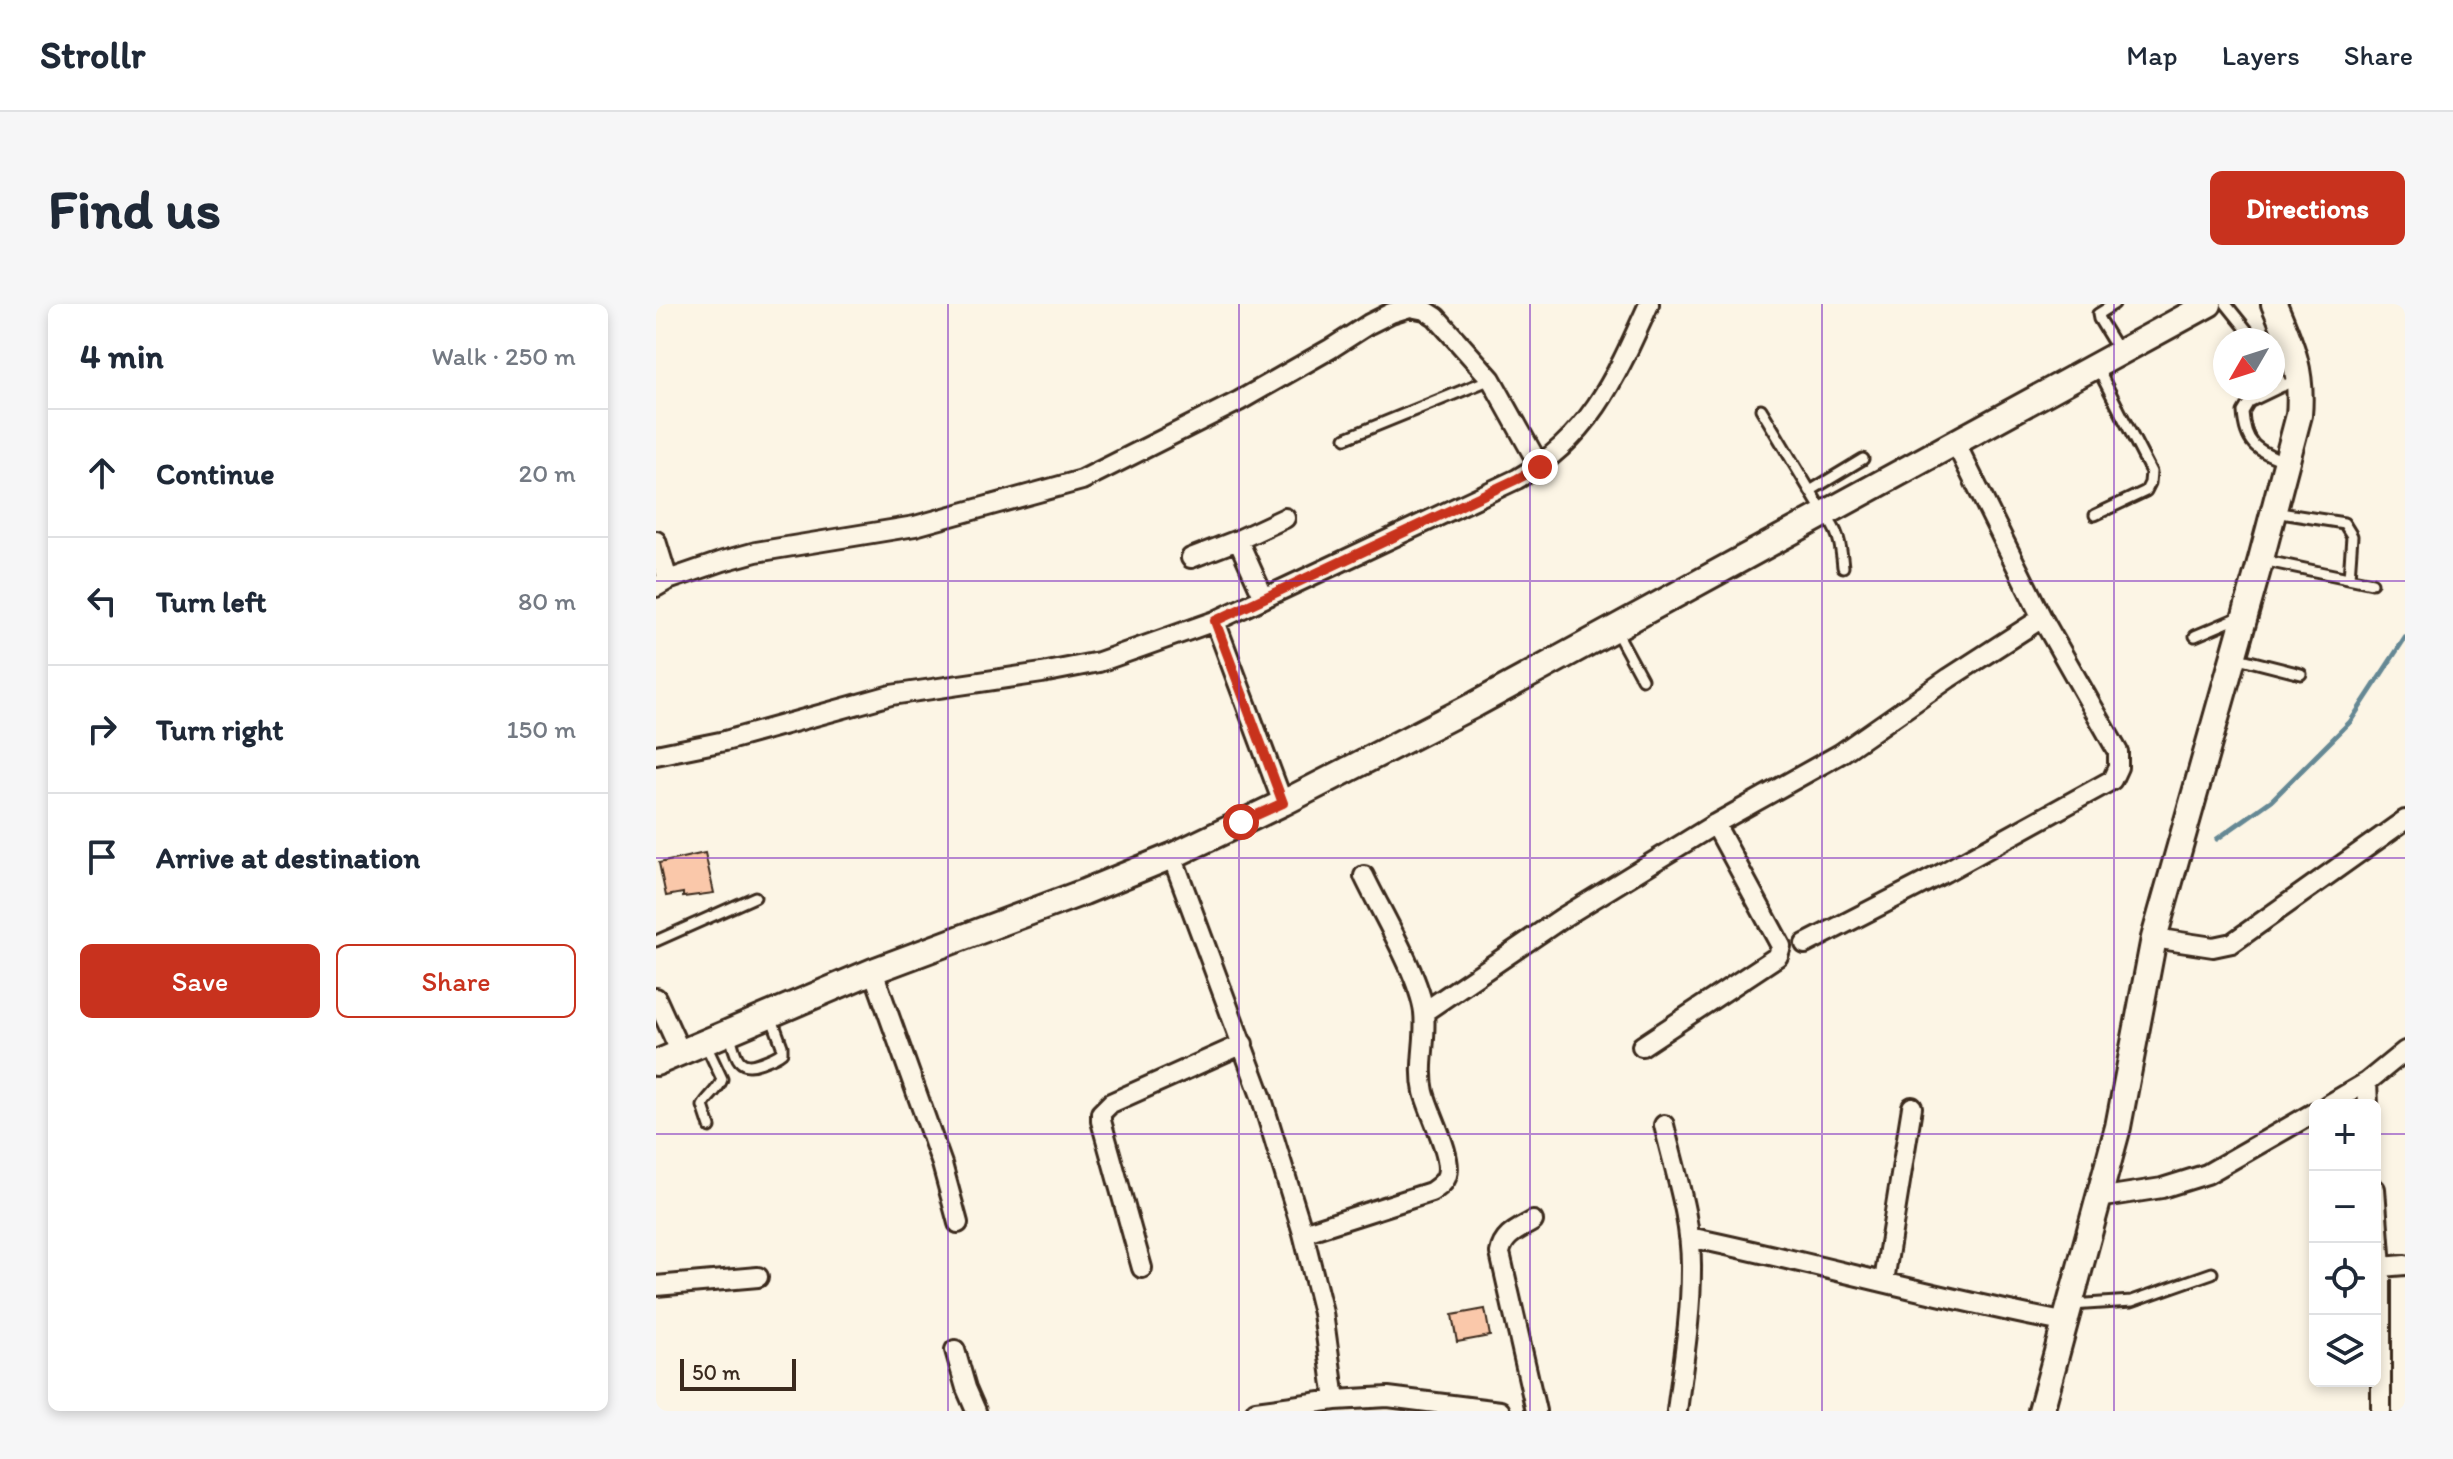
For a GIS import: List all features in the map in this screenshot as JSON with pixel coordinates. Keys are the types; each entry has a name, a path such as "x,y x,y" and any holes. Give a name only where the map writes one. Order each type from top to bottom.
{"main road":[{"path":"656,1063 873,971 1172,856 1283,803 1476,704 1824,514 2119,351 2184,310 2209,304"},
{"path":"2041,1411 2125,1096 2154,938 2299,415 2301,393 2291,382 2294,352 2274,304"}],"street":[{"path":"656,755 725,741 891,695 1099,662 1215,621 1540,467 1570,440 1602,398 1617,375 1649,304"},
{"path":"656,541 662,584 734,558 915,526 1082,480 1239,401 1369,324 1410,305 1436,317 1491,379 1540,467"},
{"path":"1805,944 1945,872 2112,780 2118,767 2118,752 2042,618 1955,442"},
{"path":"1191,558 1285,518"},
{"path":"1238,540 1264,598"},
{"path":"1424,1012 1562,918 1715,824 1840,754 2042,618"},
{"path":"1215,621 1283,803"},
{"path":"2154,938 2213,947 2232,943 2405,820"},
{"path":"1642,1046 1778,956 1781,951 1715,824"},
{"path":"1172,856 1243,1044 1303,1233 1323,1313 1335,1400"},
{"path":"1303,1233 1431,1192 1440,1187 1447,1175 1448,1161 1421,1076 1424,1012 1413,978 1364,876"},
{"path":"873,971 942,1164 958,1223"},
{"path":"656,998 681,1053"},
{"path":"1142,1268 1101,1113 1111,1103 1243,1044"},
{"path":"2338,1099 2367,1082 2405,1051"},
{"path":"2367,1082 2368,1099"},
{"path":"1884,1281 1912,1107"},
{"path":"2098,1198 2162,1188 2207,1174 2309,1115"},
{"path":"1664,1125 1689,1237 1691,1268 1677,1411"},
{"path":"1533,1221 1507,1236 1500,1253 1536,1411"},
{"path":"1689,1237 1976,1305 2066,1313"},
{"path":"2381,1267 2405,1265"},
{"path":"656,1286 758,1277"},
{"path":"2381,1315 2381,1411"},
{"path":"955,1350 976,1411"},
{"path":"1256,1411 1335,1400 1388,1397 1500,1411"}],"lane":[{"path":"2114,304 2098,314 2119,351"},
{"path":"2226,304 2245,328"},
{"path":"2095,364 2151,472 2146,491 2095,515"},
{"path":"2285,377 2291,382 2249,402 2243,412 2249,439 2256,448 2287,462"},
{"path":"1346,438 1491,379"},
{"path":"1761,409 1824,514 1836,528 1843,567"},
{"path":"1810,491 1863,459"},
{"path":"2274,512 2344,523 2352,536 2349,578"},
{"path":"2261,559 2372,583"},
{"path":"2195,636 2246,615"},
{"path":"1614,628 1642,679"},
{"path":"2234,657 2301,674"},
{"path":"656,941 755,897"},
{"path":"729,1032 743,1065 749,1067 776,1056 782,1052 782,1046 770,1014"},
{"path":"705,1043 722,1079 703,1106 710,1127"},
{"path":"2066,1313 2132,1301 2212,1273"}],"building":[{"path":"705,853 714,893 666,896 659,863"},
{"path":"1485,1309 1490,1336 1457,1342 1452,1315"}],"waterway":[{"path":"2217,839 2272,800 2350,722 2405,638"}],"route":[{"path":"1241,822 1283,803 1215,621 1540,467"}]}
